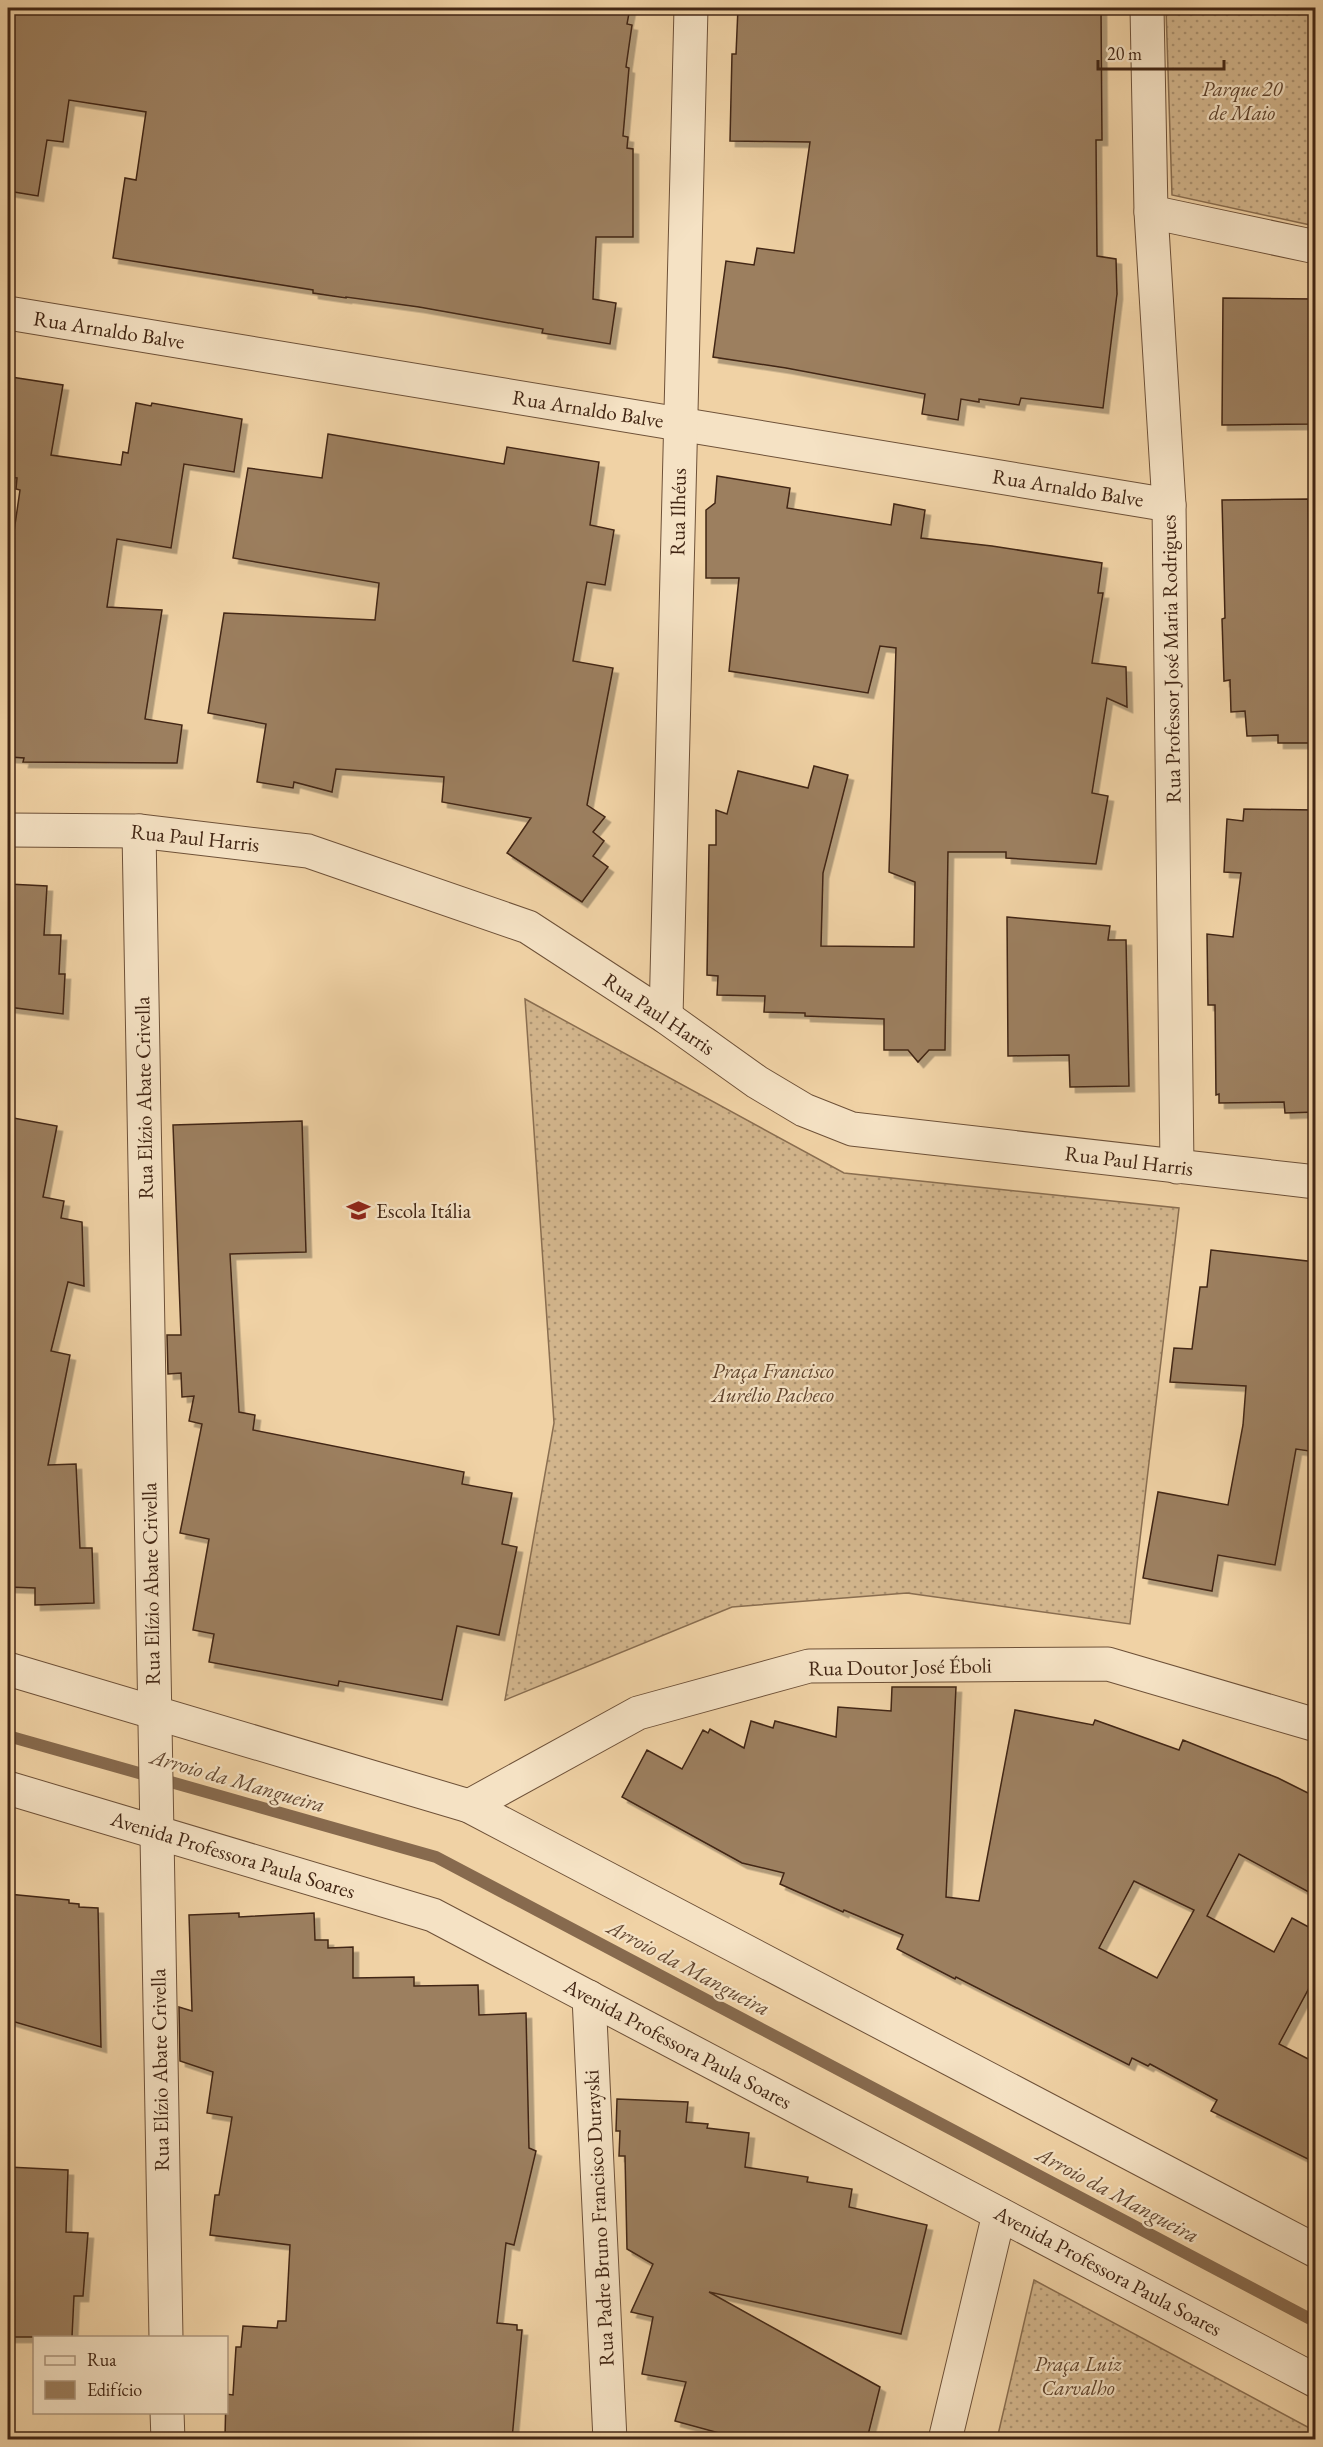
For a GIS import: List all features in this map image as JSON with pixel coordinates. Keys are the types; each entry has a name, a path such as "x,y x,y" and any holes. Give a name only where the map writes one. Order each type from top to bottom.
{"street":[{"name":"Rua Ilhéus","path":"666,1017 691,8"},
{"name":"Rua Professor José Maria Rodrigues","path":"1147,8 1151,212 1169,505 1177,1167"},
{"path":"1151,212 1316,247"},
{"name":"Rua Arnaldo Balve","path":"8,314 1169,505"},
{"name":"Rua Paul Harris","path":"8,830 139,831 308,851 528,927 666,1017 757,1082 804,1110 852,1129 1316,1182"},
{"name":"Rua Elízio Abate Crivella","path":"139,831 166,2336"},
{"name":"Rua Doutor José Éboli","path":"469,1806 638,1713 809,1666 1108,1664 1316,1725"},
{"path":"8,1669 469,1806 1316,2251"},
{"name":"Avenida Professora Paula Soares","path":"8,1788 433,1915 1316,2380"},
{"name":"Rua Padre Bruno Francisco Durayski","path":"589,1997 610,2439"},
{"path":"945,2439 999,2214"},
{"path":"167,2414 168,2439"}],"green space":[{"name":"Parque 20 de Maio","path":"1166,8 1315,8 1315,226 1172,195"},
{"name":"Praça Francisco Aurélio Pacheco","path":"525,999 844,1173 1179,1208 1130,1624 907,1593 732,1607 505,1700 554,1423"},
{"name":"Praça Luiz Carvalho","path":"1034,2280 1315,2431 1315,2439 997,2439"}],"building":[{"path":"12,8 630,8 627,24 632,25 626,67 629,68 623,136 628,137 627,148 633,149 633,237 596,237 593,299 616,303 610,344 542,333 543,329 419,307 313,293 313,290 113,258 125,178 136,180 146,112 69,100 63,142 47,140 38,196 8,191 8,79"},
{"path":"738,8 1101,8 1102,140 1096,140 1097,256 1116,259 1117,294 1103,408 1021,398 1019,405 979,399 979,402 961,399 958,420 922,414 925,394 713,357 726,261 754,265 757,248 794,253 810,142 730,141 732,54 736,54"},
{"path":"1223,298 1316,299 1316,395 1309,395 1310,424 1222,425"},
{"path":"11,377 63,385 51,455 121,465 123,452 128,453 136,403 151,406 152,403 242,419 234,472 184,464 171,548 117,539 107,607 162,610 145,719 182,725 177,763 23,762 24,758 10,757 8,573 20,490 16,489 17,478 8,477 8,398"},
{"path":"328,434 504,464 507,447 599,462 590,525 614,530 605,585 587,582 573,661 613,668 587,805 605,817 593,832 604,841 593,856 608,867 582,902 507,853 531,818 442,802 444,777 336,769 332,792 294,782 293,788 257,782 266,724 208,713 224,613 375,620 379,583 233,558 248,468 322,478"},
{"path":"717,476 790,488 787,508 891,525 894,504 925,510 921,538 1102,563 1098,593 1103,593 1092,663 1126,667 1127,707 1107,698 1092,793 1108,796 1096,864 1006,858 1006,852 948,852 945,1050 929,1050 918,1062 908,1050 884,1050 884,1019 764,1012 765,996 717,995 718,976 707,975 709,845 716,845 716,810 727,814 738,771 808,788 814,766 848,775 823,873 821,946 914,947 915,882 889,872 896,648 880,646 868,693 729,671 739,578 706,578 706,510 715,503"},
{"path":"1308,499 1309,552 1313,552 1313,567 1316,567 1316,734 1309,734 1310,743 1278,743 1278,735 1247,736 1245,711 1231,712 1230,680 1224,681 1222,500"},
{"path":"1244,809 1316,810 1316,1112 1285,1113 1284,1102 1219,1103 1219,1094 1216,1095 1215,1005 1208,1005 1207,934 1233,937 1241,873 1224,872 1227,819 1243,821"},
{"path":"8,884 47,886 44,935 61,935 59,974 65,974 63,1014 8,1007"},
{"path":"1007,917 1110,926 1108,940 1126,940 1129,1086 1070,1087 1069,1055 1008,1056"},
{"path":"8,1117 57,1126 43,1197 64,1201 61,1218 82,1222 84,1286 68,1282 51,1351 70,1355 48,1465 76,1464 80,1548 92,1548 94,1603 35,1605 35,1588 8,1587"},
{"path":"302,1121 306,1252 230,1254 239,1412 255,1415 253,1430 464,1472 462,1484 512,1493 502,1544 517,1547 499,1635 457,1626 442,1700 339,1681 338,1686 209,1662 214,1634 193,1630 209,1539 180,1533 202,1424 189,1421 194,1396 182,1397 181,1373 168,1374 167,1335 181,1335 173,1125"},
{"path":"1211,1250 1316,1262 1316,1388 1309,1451 1296,1449 1275,1565 1218,1555 1212,1591 1143,1578 1158,1492 1228,1505 1243,1425 1246,1386 1170,1382 1174,1348 1192,1349 1200,1287 1207,1287"},
{"path":"892,1687 956,1687 946,1897 979,1901 1015,1710 1093,1725 1095,1720 1179,1750 1183,1740 1278,1778 1316,1797 1316,1896 1239,1854 1207,1916 1274,1952 1292,1918 1316,1931 1316,1975 1279,2044 1316,2063 1316,2163 1211,2111 1217,2100 1150,2064 1148,2066 1132,2058 1129,2065 956,1977 955,1979 897,1949 903,1935 780,1884 784,1873 742,1863 622,1797 647,1750 682,1769 703,1730 708,1733 710,1729 744,1748 751,1721 773,1728 775,1721 836,1737 838,1707 891,1711","holes":["1134,1881 1194,1910 1157,1978 1099,1948"]},
{"path":"8,1894 69,1900 69,1903 79,1904 79,1907 98,1908 101,2047 8,2020"},
{"path":"239,1913 239,1917 314,1913 315,1940 328,1940 328,1948 353,1947 353,1978 414,1977 414,1986 478,1985 479,2015 526,2013 529,2148 536,2151 514,2245 506,2243 497,2323 517,2325 517,2330 522,2330 512,2439 225,2437 228,2394 233,2395 236,2347 241,2347 243,2326 277,2328 278,2321 286,2321 290,2245 210,2235 215,2195 219,2195 232,2117 207,2113 213,2072 180,2061 179,2007 192,2011 189,1915"},
{"path":"617,2099 688,2102 686,2122 708,2124 707,2128 749,2133 745,2167 808,2177 807,2182 852,2189 849,2207 927,2225 901,2334 709,2292 880,2387 867,2439 741,2439 675,2421 686,2382 642,2374 653,2317 631,2312 653,2264 627,2249 625,2156 619,2156 620,2131 616,2131"},
{"path":"8,2167 68,2170 66,2232 88,2233 83,2296 74,2296 72,2336 8,2337"}],"waterway":[{"name":"Arroio da Mangueira","path":"8,1736 436,1857 1316,2322"}],"place":[{"name":"Escola Itália","path":"358,1211"}]}
